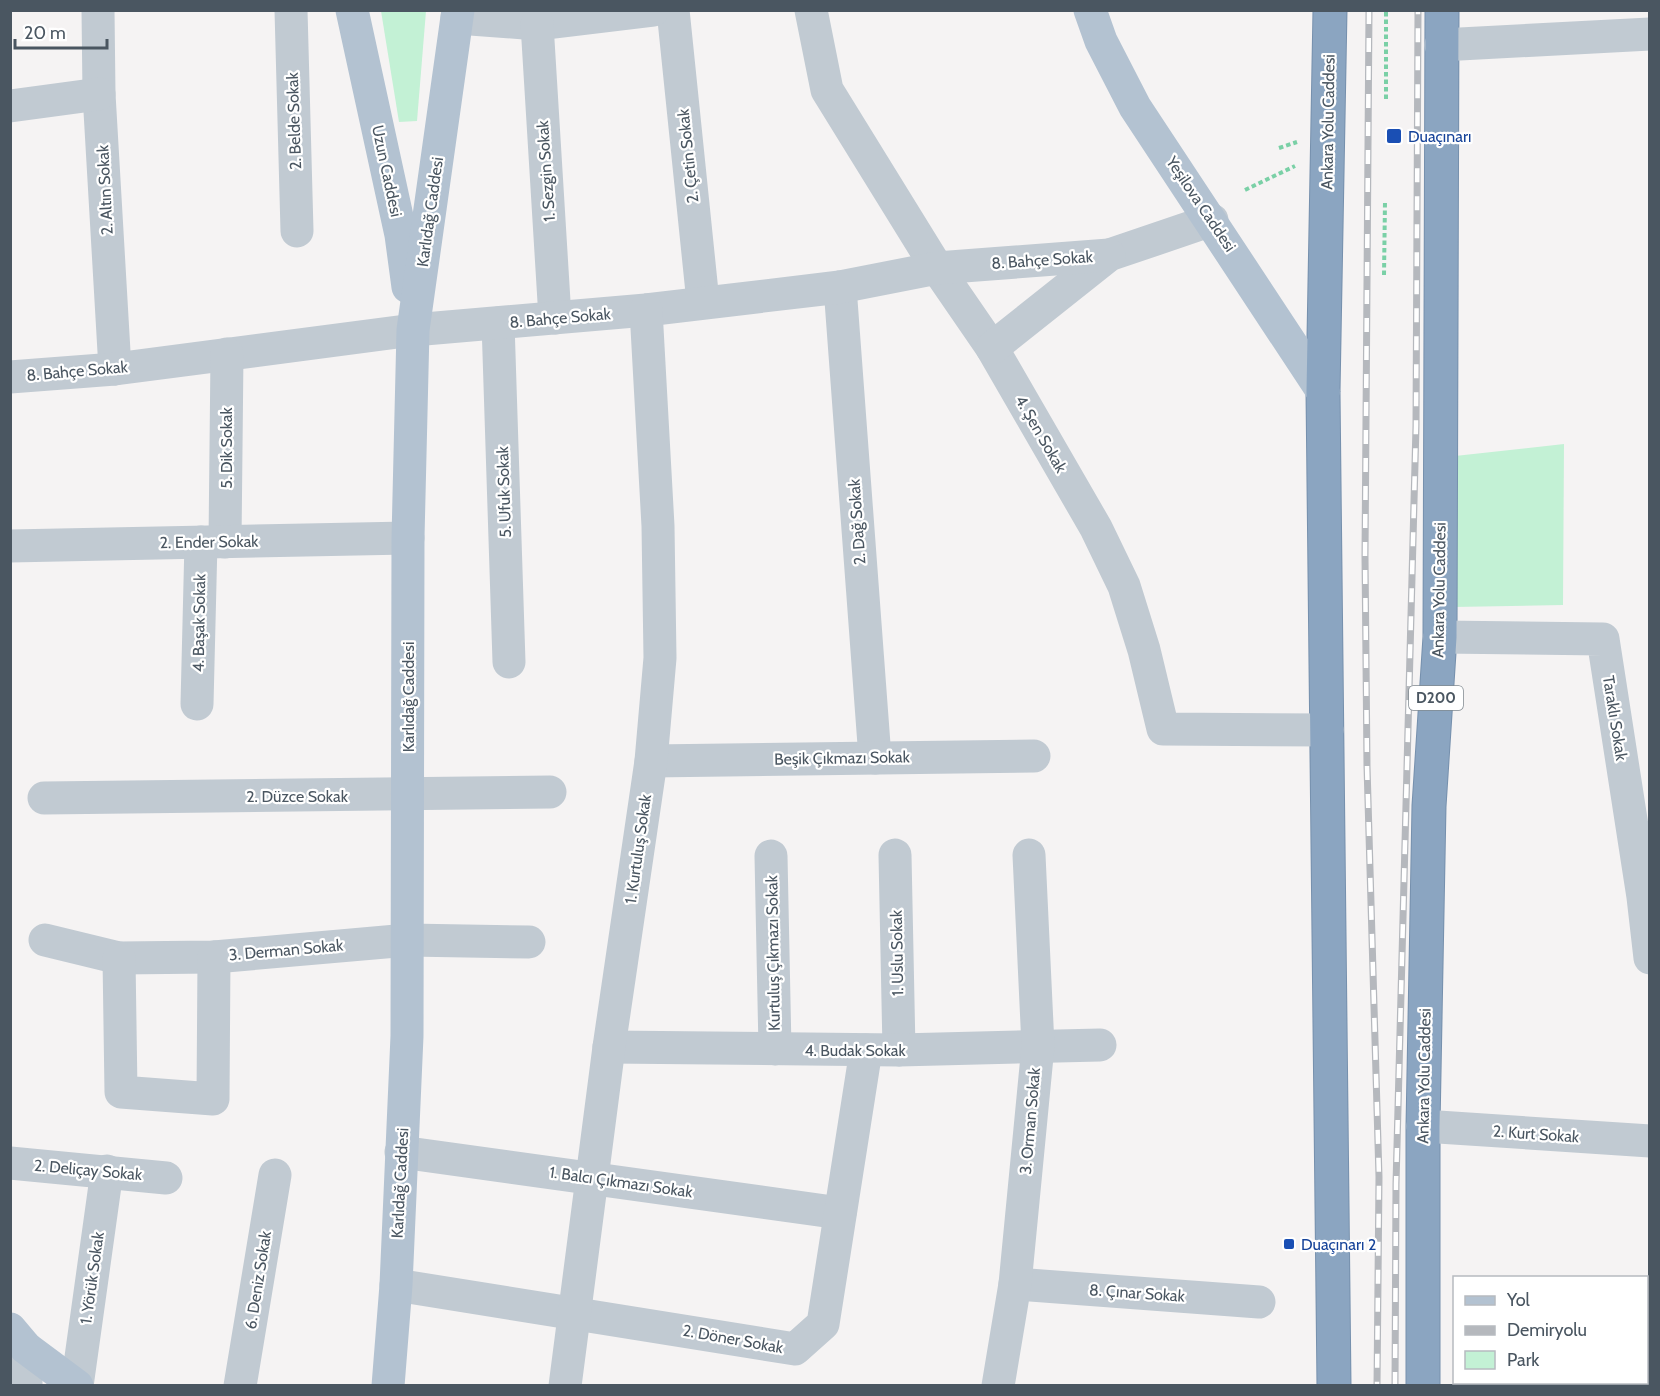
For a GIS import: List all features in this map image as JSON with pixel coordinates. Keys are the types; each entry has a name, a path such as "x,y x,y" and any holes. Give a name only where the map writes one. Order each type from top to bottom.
{"highway":[{"name":"Ankara Yolu Caddesi","path":"1330,10 1323,392 1334,1386"},
{"name":"Ankara Yolu Caddesi","path":"1423,1386 1423,1126 1429,806 1440,637 1442,10"}],"main road":[{"name":"Yeşilova Caddesi","path":"1090,10 1101,40 1135,106 1323,392"},
{"name":"Uzun Caddesi","path":"352,11 401,235 413,330"},
{"name":"Karlıdağ Caddesi","path":"388,1386 396,1285 407,1036 408,538 413,330 458,14"},
{"path":"20,1361 77,1386"}],"street":[{"name":"2. Altın Sokak","path":"98,10 99,94 115,369"},
{"name":"2. Belde Sokak","path":"291,10 297,231"},
{"path":"458,14 537,24 654,10"},
{"name":"2. Çetin Sokak","path":"673,10 703,302"},
{"name":"4. Şen Sokak","path":"811,10 827,90 937,268 992,348 1096,528 1124,586 1144,650 1162,729 1328,730"},
{"name":"1. Sezgin Sokak","path":"537,24 555,318"},
{"path":"1441,45 1650,34"},
{"path":"10,106 99,94"},
{"name":"8. Bahçe Sokak","path":"10,377 115,369 413,330 646,310 840,287 937,268 1109,255 1212,220"},
{"name":"8. Bahçe Sokak","path":"992,348 1109,255"},
{"name":"2. Dağ Sokak","path":"840,287 875,758"},
{"name":"1. Kurtuluş Sokak","path":"565,1386 609,1047 651,761 660,658 658,526 646,310"},
{"name":"5. Ufuk Sokak","path":"498,323 509,662"},
{"name":"5. Dik Sokak","path":"213,542 227,354"},
{"name":"2. Ender Sokak","path":"10,546 408,538"},
{"name":"4. Başak Sokak","path":"197,704 213,542"},
{"name":"Taraklı Sokak","path":"1440,637 1603,639 1650,958"},
{"name":"Beşik Çıkmazı Sokak","path":"651,761 1034,756"},
{"name":"2. Düzce Sokak","path":"44,798 408,796 550,792"},
{"name":"1. Uslu Sokak","path":"895,855 899,1050"},
{"name":"3. Orman Sokak","path":"998,1386 1015,1284 1038,1046 1029,855"},
{"name":"Kurtuluş Çıkmazı Sokak","path":"771,856 774,1049"},
{"name":"3. Derman Sokak","path":"45,940 119,958 214,957 408,940 529,942"},
{"path":"119,958 121,1092 213,1099 214,957"},
{"name":"4. Budak Sokak","path":"609,1047 899,1050 1100,1045"},
{"name":"2. Döner Sokak","path":"396,1285 795,1349 823,1324 866,1050"},
{"name":"2. Kurt Sokak","path":"1423,1126 1650,1142"},
{"name":"1. Balcı Çıkmazı Sokak","path":"401,1152 593,1177 840,1214"},
{"name":"2. Deliçay Sokak","path":"10,1163 166,1178"},
{"name":"1. Yörük Sokak","path":"77,1386 107,1171"},
{"name":"6. Deniz Sokak","path":"240,1386 275,1175"},
{"name":"8. Çınar Sokak","path":"1015,1284 1259,1302"}],"path":[{"path":"1386,10 1386,99"},
{"path":"1245,190 1296,165"},
{"path":"1384,275 1385,201"}],"green space":[{"path":"381,11 426,11 417,121 399,122"},
{"path":"1564,444 1563,605 1453,607 1455,456"}],"railway":[{"path":"1369,10 1365,556 1367,766 1379,1177 1377,1386"},
{"path":"1395,1386 1396,1184 1416,426 1418,10"}],"place":[{"name":"Duaçınarı","path":"1394,136"},
{"name":"Duaçınarı 2","path":"1289,1244"}]}
